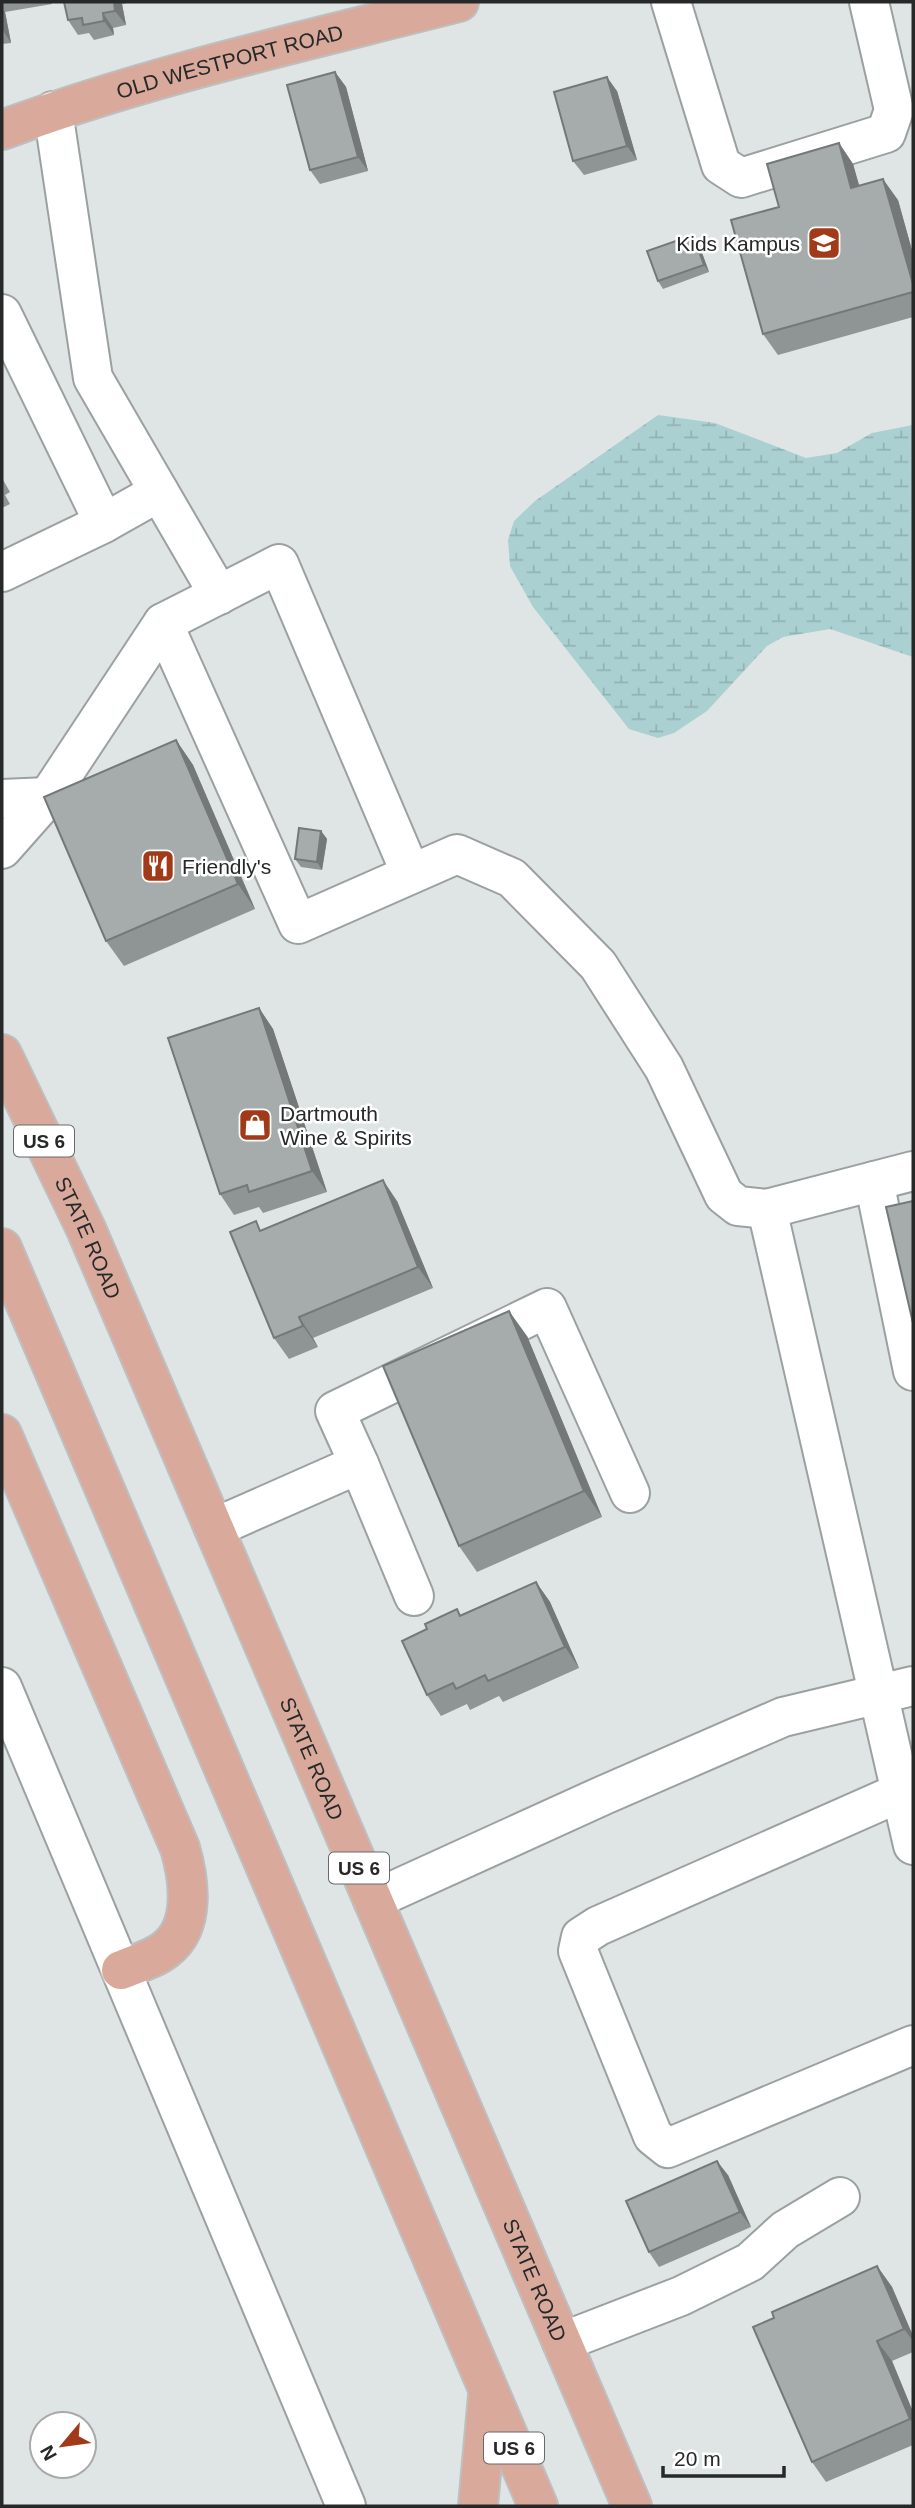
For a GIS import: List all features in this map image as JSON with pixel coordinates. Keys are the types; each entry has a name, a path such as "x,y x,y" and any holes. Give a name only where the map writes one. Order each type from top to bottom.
{"main road":[{"name":"OLD WESTPORT ROAD","path":"2,130 53,111 223,62 459,2"},
{"name":"STATE ROAD","path":"2,1054 86,1229 632,2506"},
{"name":"US 6","path":"2,1248 538,2506"},
{"path":"2,1434 186,1867 188,1904 183,1924 175,1938 165,1950 121,1970"},
{"path":"478,2506 489,2390"}],"lane":[{"path":"671,2 721,165 741,178 886,133 894,110 869,2"},
{"path":"53,111 93,378 219,595"},
{"path":"6,334 104,523"},
{"path":"2,572 104,523 159,492"},
{"path":"2,849 48,797 163,623 279,564 411,874"},
{"path":"163,623 298,923 457,855 512,878 598,965 663,1068 724,1195 738,1206 767,1209 913,1171"},
{"path":"2,799 48,797"},
{"path":"874,1181 913,1371"},
{"path":"767,1209 896,1691 901,1792 913,1845"},
{"path":"414,1596 335,1411 547,1308 630,1493"},
{"path":"214,1528 359,1464"},
{"path":"2,1687 346,2506"},
{"path":"373,1900 541,1822 783,1717 896,1691"},
{"path":"901,1792 598,1926 581,1937 578,1951 653,2136 668,2148 913,2045"},
{"path":"562,2342 681,2295 750,2262 785,2230 840,2197"}],"green space":[{"path":"658,415 715,423 806,458 837,453 872,433 913,425 913,657 830,629 783,637 767,646 707,711 674,733 658,738 629,729 533,607 510,566 508,540 514,521 535,501"}],"building":[{"path":"64,2 114,2 115,11 103,13 104,21 83,25 82,18 68,20"},
{"path":"335,72 358,157 310,170 287,85"},
{"path":"607,77 627,146 573,161 554,92"},
{"path":"839,143 851,188 883,179 913,292 763,334 731,220 779,207 767,164"},
{"path":"693,235 704,265 658,281 647,251"},
{"name":"Friendly's","path":"176,740 238,884 106,941 44,797"},
{"path":"299,828 321,831 317,862 295,859"},
{"name":"Dartmouth Wine & Spirits","path":"259,1008 312,1171 249,1192 247,1185 220,1194 168,1038"},
{"path":"383,1180 418,1267 299,1317 303,1326 274,1338 230,1232 256,1221 260,1231"},
{"path":"913,1201 913,1323 886,1207"},
{"path":"509,1311 584,1491 459,1546 383,1366"},
{"path":"536,1582 565,1647 488,1681 485,1675 456,1689 453,1683 427,1695 402,1641 427,1629 425,1624 457,1609 460,1616"},
{"path":"717,2161 740,2212 649,2252 626,2201"},
{"path":"877,2266 904,2329 877,2341 910,2419 812,2462 753,2327 774,2318 772,2312"}],"place":[{"name":"Kids Kampus","path":"824,243"},
{"name":"Friendly's","path":"158,866"},
{"name":"Dartmouth Wine & Spirits","path":"255,1125"}]}
